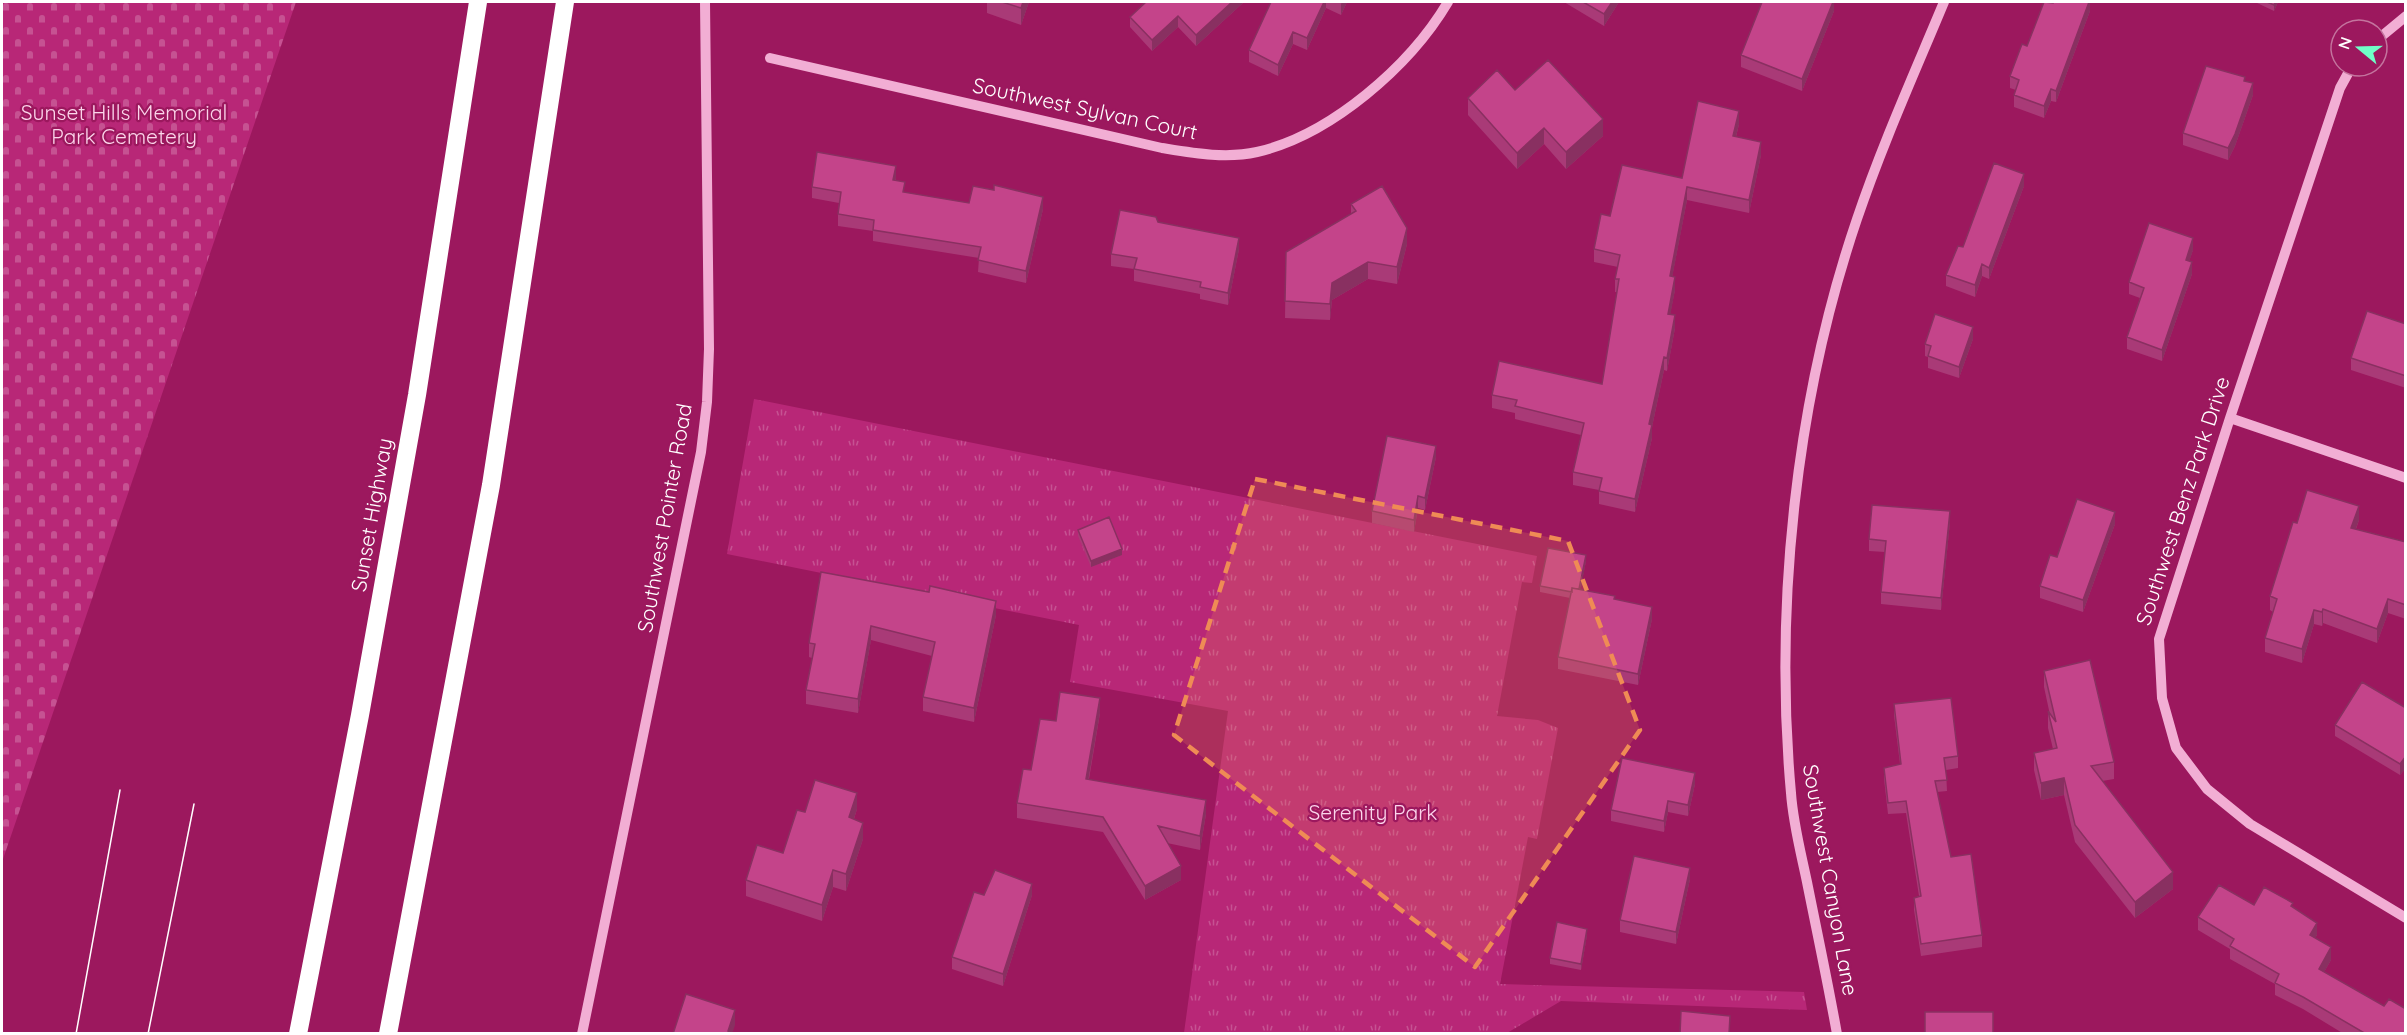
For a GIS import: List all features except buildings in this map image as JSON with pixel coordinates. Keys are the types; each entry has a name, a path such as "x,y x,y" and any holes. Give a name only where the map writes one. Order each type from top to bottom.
{"highway":[{"name":"Sunset Highway","path":"298,1034 360,715 417,394 478,2"},
{"path":"388,1034 491,485 565,2"}],"street":[{"name":"Southwest Pointer Road","path":"582,1034 702,442 707,402 709,349 705,2"},
{"name":"Southwest Sylvan Court","path":"770,58 1162,148 1209,156 1256,152 1291,141 1334,118 1376,86 1415,46 1448,2"},
{"name":"Southwest Canyon Lane","path":"1837,1034 1791,795 1784,647 1791,545 1803,444 1812,394 1836,292 1856,222 1879,158 1944,2"},
{"path":"2389,29 2406,16"},
{"name":"Southwest Benz Park Drive","path":"2345,78 2340,88 2230,418 2159,639 2162,698 2176,748 2206,789 2250,824 2406,918"},
{"path":"2230,418 2406,478"}],"highlighted area":[{"path":"1255,479 1568,541 1640,730 1475,967 1174,735"}],"green space":[{"name":"Sunset Hills Memorial Park Cemetery","path":"2,2 296,2 2,862"},
{"name":"Serenity Park","path":"754,399 1537,556 1532,583 1522,582 1497,716 1538,720 1558,728 1537,839 1528,837 1500,984 1804,992 1807,1010 1561,1001 1507,1033 1184,1033 1228,711 1070,682 1079,625 727,554"}],"tram line":[{"path":"76,1034 120,790"},
{"path":"148,1034 194,804"}]}
